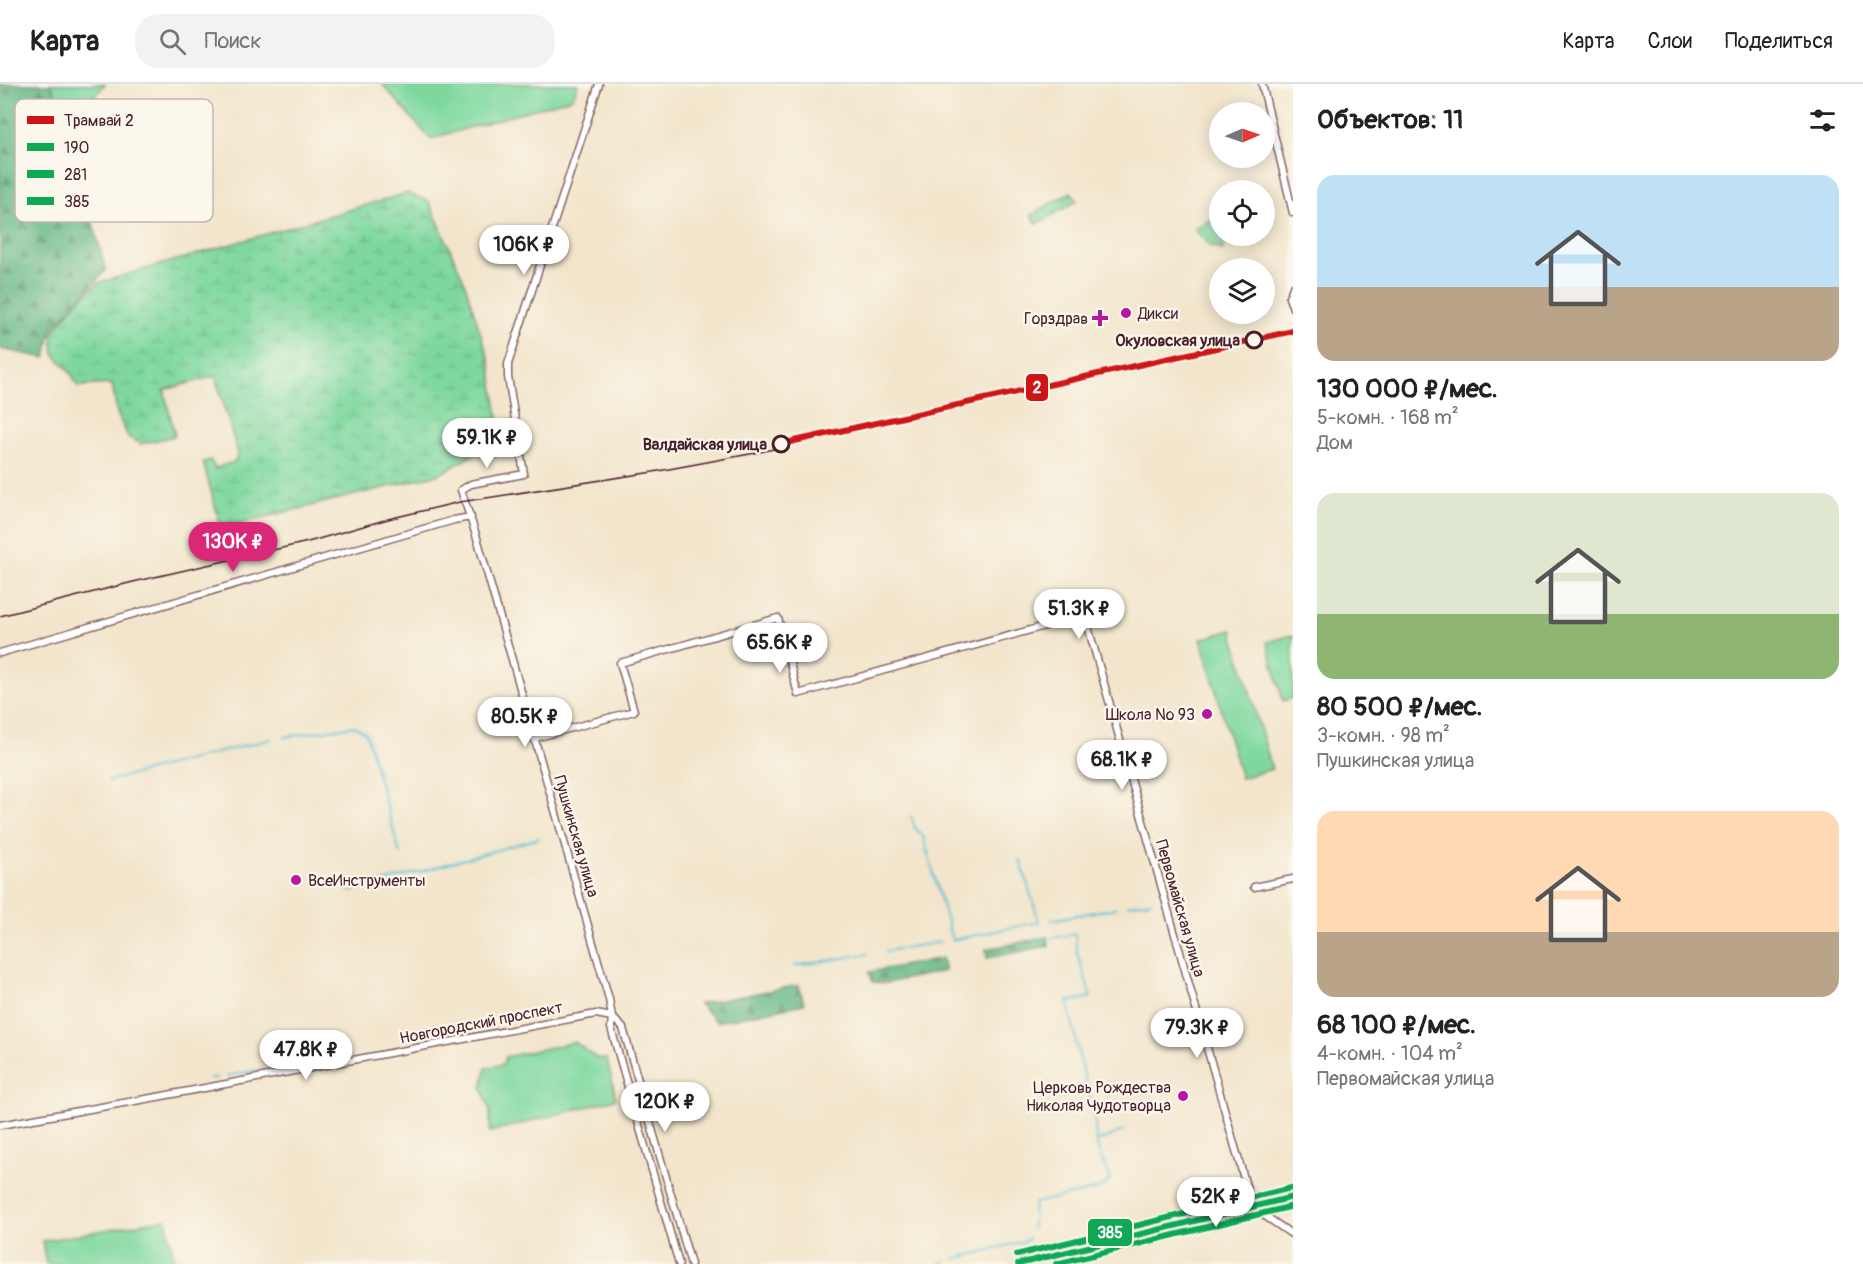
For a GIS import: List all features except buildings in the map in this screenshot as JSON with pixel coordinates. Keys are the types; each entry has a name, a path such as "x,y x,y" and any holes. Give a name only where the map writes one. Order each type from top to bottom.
{"street":[{"name":"Пушкинская улица","path":"599,84 508,364 508,377 524,474 471,484 461,490 471,517 609,999 611,1028 679,1264"},
{"path":"1262,84 1293,213"},
{"path":"1293,287 1289,298 1293,308"},
{"path":"0,653 453,520 471,517"},
{"name":"Первомайская улица","path":"1082,602 1251,1207"},
{"path":"535,738 634,711 620,663 778,618 798,694 1085,615"},
{"path":"1254,886 1293,879"},
{"name":"Новгородский проспект","path":"0,1125 596,1014 612,1017"},
{"name":"Пушкинская улица","path":"612,1017 623,1028 691,1264"},
{"path":"1018,1264 1293,1197"},
{"path":"1251,1207 1293,1235"}],"green space":[{"path":"0,84 51,84 56,99 15,99 15,222 93,222 106,270 51,330 46,358 0,349"},
{"path":"51,84 105,84 92,99 56,99"},
{"path":"382,84 578,84 573,98 430,139"},
{"path":"1071,192 1077,201 1037,224 1031,215"},
{"path":"407,193 429,201 464,281 490,363 501,439 440,474 221,528 203,462 210,460 215,468 234,462 238,454 215,376 164,390 175,436 141,444 128,437 117,413 112,384 78,386 70,372 54,354 52,333 72,308 98,283"},
{"path":"1209,221 1209,245 1195,230"},
{"path":"1210,246 1224,246 1222,250"},
{"path":"1232,630 1272,769 1241,778 1201,639"},
{"path":"1293,635 1293,698 1283,701 1267,642"},
{"path":"1047,937 1049,946 987,958 986,949"},
{"path":"942,958 945,971 887,983 873,982 869,972"},
{"path":"799,985 804,1004 717,1022 699,1004"},
{"path":"575,1042 598,1059 607,1059 616,1099 490,1132 490,1110 482,1088 486,1068 503,1064 506,1057"},
{"path":"166,1219 175,1264 46,1264 42,1241"}],"waterway":[{"path":"284,737 355,726 366,733 400,854"},
{"path":"108,781 271,739"},
{"path":"911,816 915,828 923,836 952,940 1039,922 1020,859"},
{"path":"349,892 539,838"},
{"path":"1128,905 1151,901"},
{"path":"1051,920 1116,908"},
{"path":"1032,1229 1034,1203 1099,1189 1111,1179 1097,1145 1095,1120 1068,1002 1091,997 1077,952 1075,934 1052,938"},
{"path":"1036,941 1048,938"},
{"path":"886,951 940,942"},
{"path":"794,966 868,954"},
{"path":"275,1067 291,1064"},
{"path":"227,1076 264,1069"},
{"path":"210,1079 216,1078"},
{"path":"1096,1142 1125,1130"},
{"path":"955,1259 1029,1238"},
{"path":"941,1264 945,1261"}],"tram line":[{"name":"2","path":"781,444 1293,331"},
{"path":"0,616 133,582 308,542 388,519 460,502 653,472 848,433"}],"transit line":[{"name":"385","path":"1016,1255 1291,1188"},
{"name":"190","path":"1018,1264 1293,1197"},
{"name":"281","path":"1056,1264 1293,1206"}],"place":[{"name":"Дикси","path":"1126,313"},
{"name":"Горздрав","path":"1100,318"},
{"name":"Окуловская улица","path":"1254,340"},
{"name":"Валдайская улица","path":"781,444"},
{"name":"Школа № 93","path":"1207,714"},
{"name":"ВсеИнструменты","path":"296,880"},
{"name":"Церковь Рождества Николая Чудотворца","path":"1183,1096"}]}
